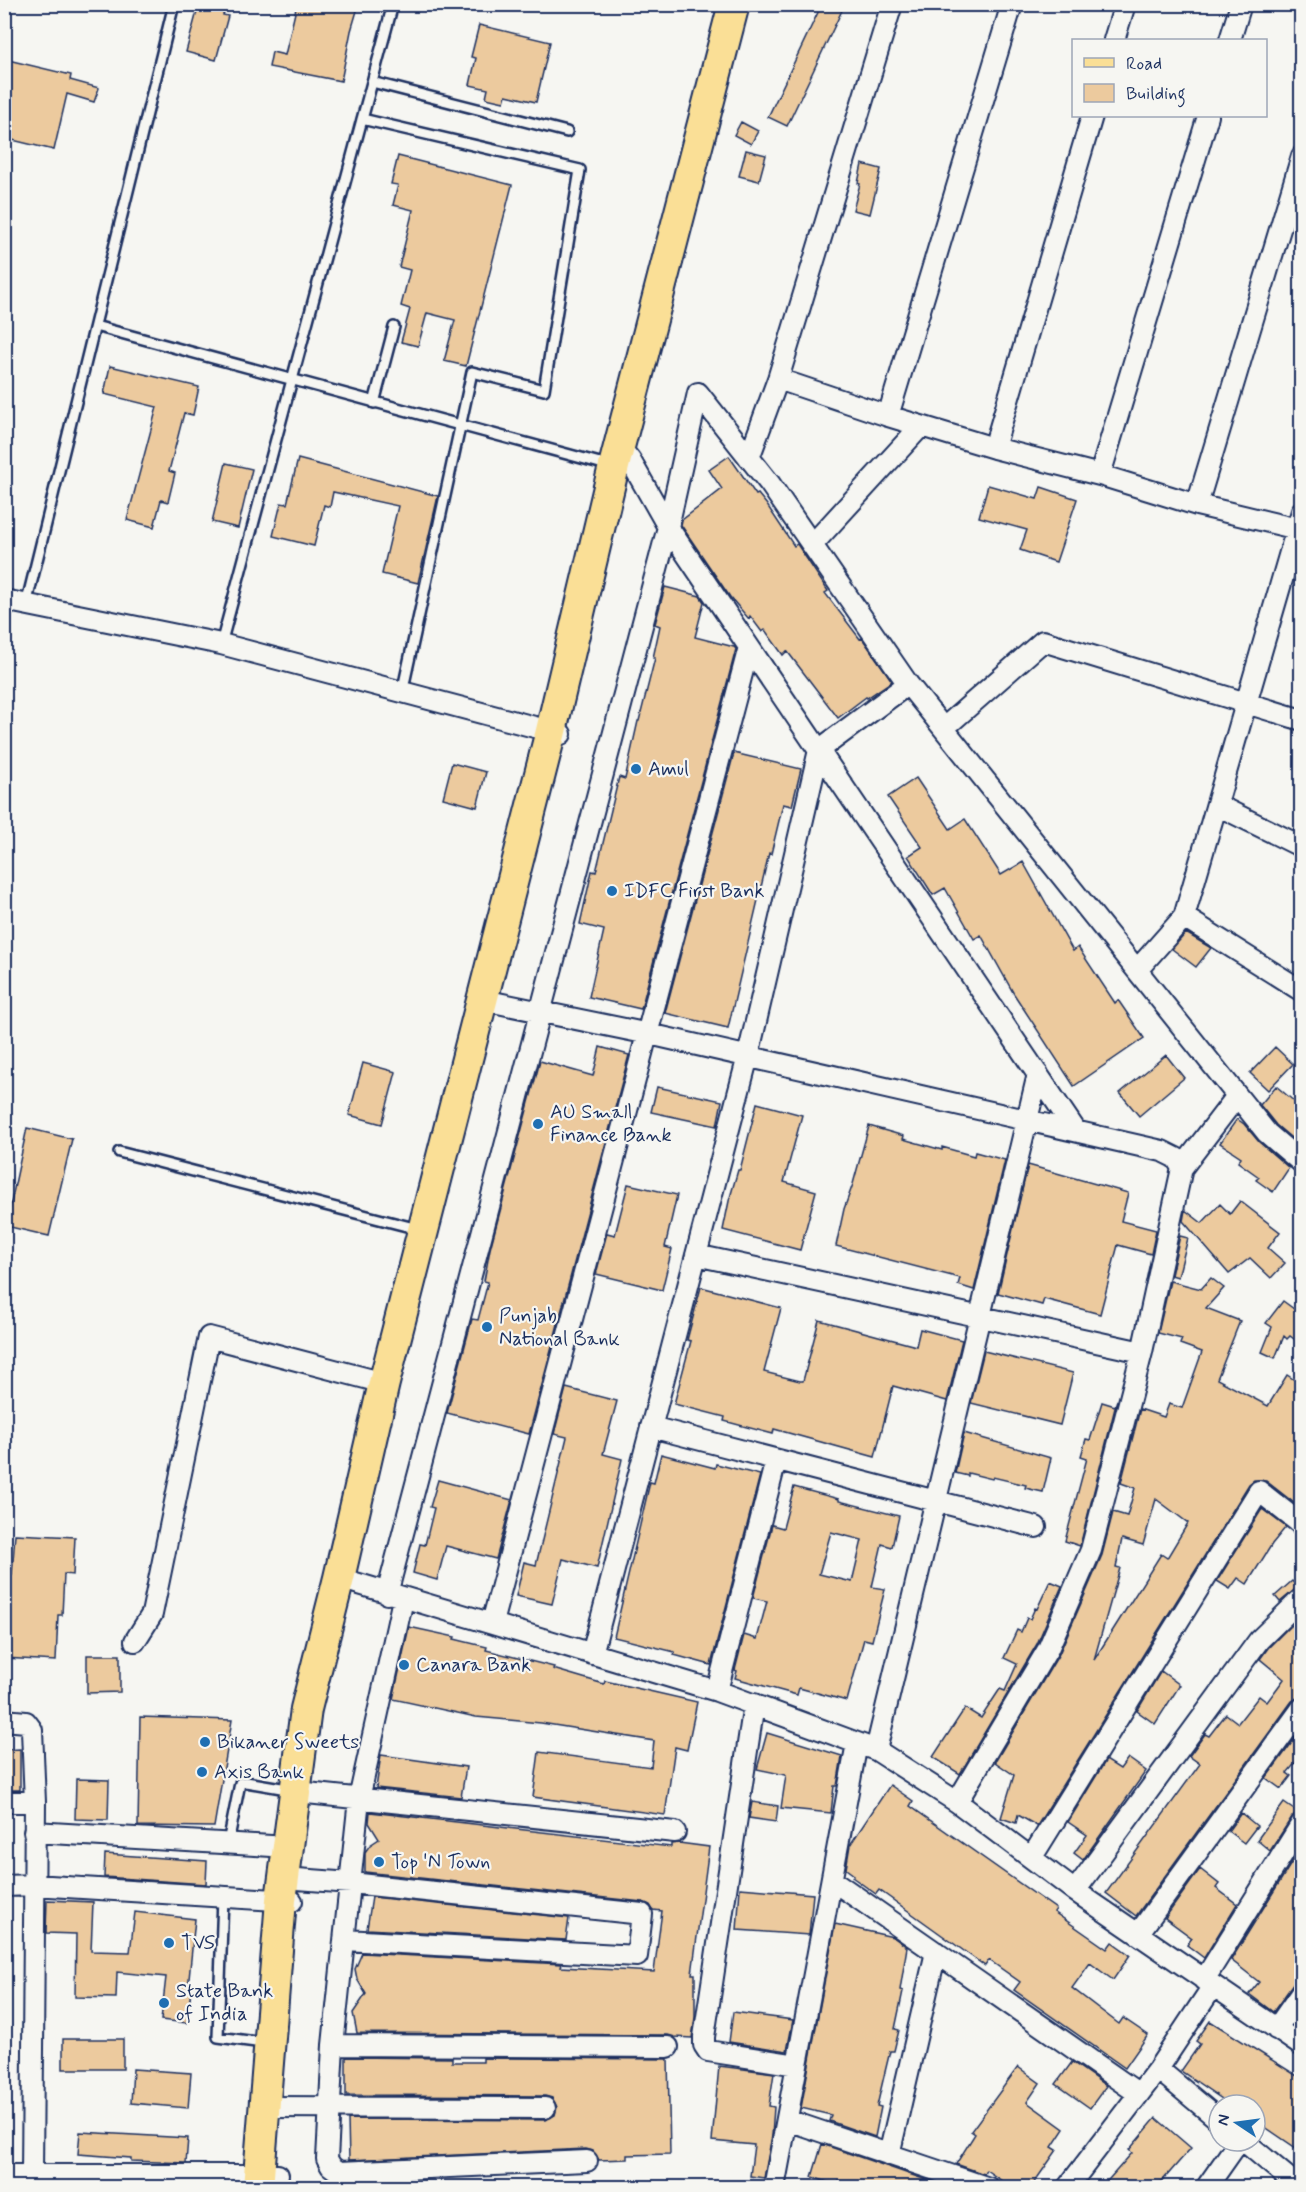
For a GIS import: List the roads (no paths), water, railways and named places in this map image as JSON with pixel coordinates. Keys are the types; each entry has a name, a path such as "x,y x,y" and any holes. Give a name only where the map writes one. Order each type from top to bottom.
{"main road":[{"path":"344,1580 493,1002 621,458 734,4"},
{"path":"621,458 746,4"},
{"path":"268,2181 289,1889 288,1846 320,1704 384,1383 556,733"},
{"path":"273,2108 273,2044 301,1792"}],"street":[{"path":"749,458 778,380 892,4"},
{"path":"888,416 1012,4"},
{"path":"1114,39 1125,4"},
{"path":"1230,39 1241,4"},
{"path":"994,448 1092,117"},
{"path":"1100,475 1208,117"},
{"path":"1197,505 1302,156"},
{"path":"778,380 994,448 1100,475 1197,505 1300,523 1184,917 1137,970"},
{"path":"587,2161 339,2172 331,2166 327,2159 333,2045 359,1799 395,1596 540,1013 668,527 698,393 749,458 812,545 908,684 1267,1133 1302,1163"},
{"path":"812,545 921,426"},
{"path":"621,458 1076,1131"},
{"path":"4,600 221,644 556,733"},
{"path":"944,728 1043,641 1302,720"},
{"path":"492,1623 649,1034 749,647"},
{"path":"592,1654 748,1056 819,750 908,684"},
{"path":"1217,805 1302,847"},
{"path":"1184,917 1302,991"},
{"path":"493,1002 748,1056 1162,1151 1176,1158 1182,1168"},
{"path":"876,1750 1038,1074"},
{"path":"957,1802 1048,1650 1091,1551 1142,1352 1182,1168 1237,1096"},
{"path":"696,1255 1142,1352"},
{"path":"135,1641 152,1614 209,1337 384,1383"},
{"path":"651,1427 1036,1527"},
{"path":"717,1691 776,1460"},
{"path":"1032,1857 1259,1491 1302,1525"},
{"path":"344,1580 717,1691 876,1750 957,1802 1075,1891 1302,2046"},
{"path":"1075,1891 1259,1640 1302,1598"},
{"path":"754,1704 704,2045 708,2051 797,2065"},
{"path":"1138,1935 1302,1708"},
{"path":"4,1720 27,1722 32,1730 35,1802 32,2175"},
{"path":"774,2187 857,1743"},
{"path":"301,1792 675,1832"},
{"path":"4,1802 35,1802"},
{"path":"1067,2187 1158,2068 1302,1823"},
{"path":"34,1832 288,1846"},
{"path":"832,1880 1139,2094"},
{"path":"4,1886 34,1885 223,1897 351,1883 642,1914 636,1956 345,1940"},
{"path":"889,2155 936,1952"},
{"path":"1276,2029 1302,1992"},
{"path":"333,2045 668,2047"},
{"path":"1158,2068 1207,2110"},
{"path":"273,2108 545,2108"},
{"path":"787,2120 988,2187"},
{"path":"1206,2187 1230,2153"},
{"path":"1259,2153 1300,2187"},
{"path":"4,2175 268,2181"}],"lane":[{"path":"26,606 174,4"},
{"path":"221,644 393,4"},
{"path":"372,82 567,132"},
{"path":"362,119 580,171 544,390 472,372 402,693"},
{"path":"95,326 461,426 621,458"},
{"path":"374,403 394,327"},
{"path":"119,1152 423,1230"},
{"path":"228,1843 240,1783 246,1782 301,1792"},
{"path":"223,1897 219,2037 273,2044"}],"place":[{"name":"Amul","path":"636,769"},
{"name":"IDFC First Bank","path":"612,891"},
{"name":"AU Small Finance Bank","path":"538,1124"},
{"name":"Punjab National Bank","path":"487,1327"},
{"name":"Canara Bank","path":"404,1665"},
{"name":"Bikaner Sweets","path":"205,1742"},
{"name":"Axis Bank","path":"202,1772"},
{"name":"Top 'N Town","path":"379,1862"},
{"name":"TVS","path":"169,1943"},
{"name":"State Bank of India","path":"164,2003"}]}
